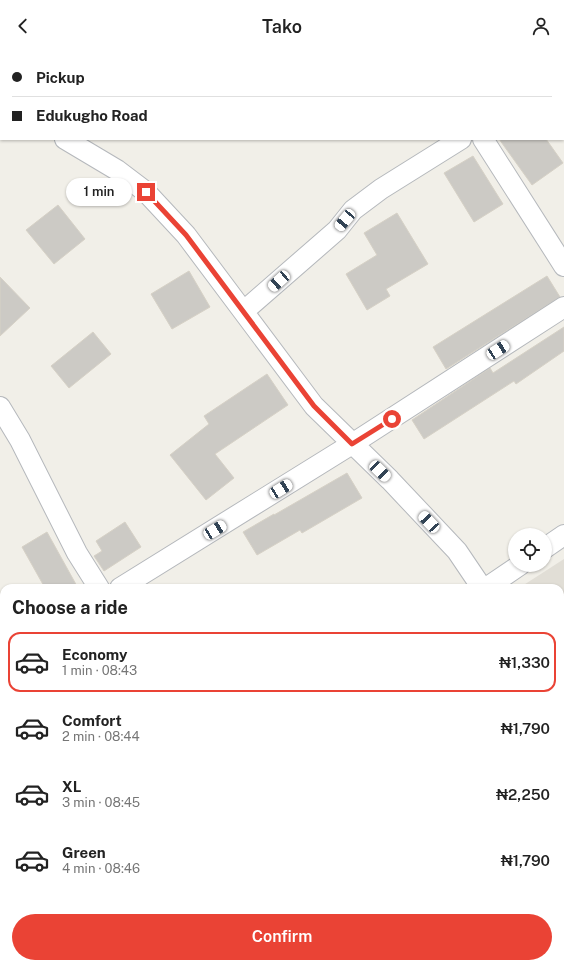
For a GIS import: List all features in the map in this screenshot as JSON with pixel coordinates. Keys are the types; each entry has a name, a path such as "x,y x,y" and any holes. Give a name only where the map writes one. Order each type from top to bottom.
{"street":[{"path":"67,140 116,170 146,192 186,235 314,406 390,480 457,551 479,584"},
{"path":"244,312 337,230 353,210 381,189 459,140"},
{"path":"484,140 564,266"},
{"path":"126,584 352,444 564,307"},
{"path":"0,407 20,440 77,553 96,584"},
{"path":"552,543 564,535"},
{"path":"492,584 510,572"}],"shaded area":[{"path":"564,559 564,584 525,584 544,572 552,572 552,567"}],"building":[{"path":"500,140 547,140 563,163 532,185"},
{"path":"473,156 503,204 474,222 444,173"},
{"path":"58,205 85,239 54,264 26,230"},
{"path":"397,213 428,264 386,289 390,296 367,310 346,274 377,255 364,233"},
{"path":"189,271 210,307 172,329 151,294"},
{"path":"547,276 560,297 446,369 433,347"},
{"path":"0,277 30,308 0,336"},
{"path":"564,327 564,351 516,384 514,381 424,439 412,420 490,368 493,373"},
{"path":"93,332 111,354 69,388 51,366"},
{"path":"267,374 288,405 215,454 234,478 206,500 170,455 209,424 204,416"},
{"path":"347,473 362,498 302,533 300,530 257,555 243,532"},
{"path":"125,522 141,547 104,571 94,556 102,551 96,541"},
{"path":"47,532 76,584 43,584 22,547"}],"route":[{"path":"146,192 186,235 290,376 314,406 352,444 392,419"}]}
